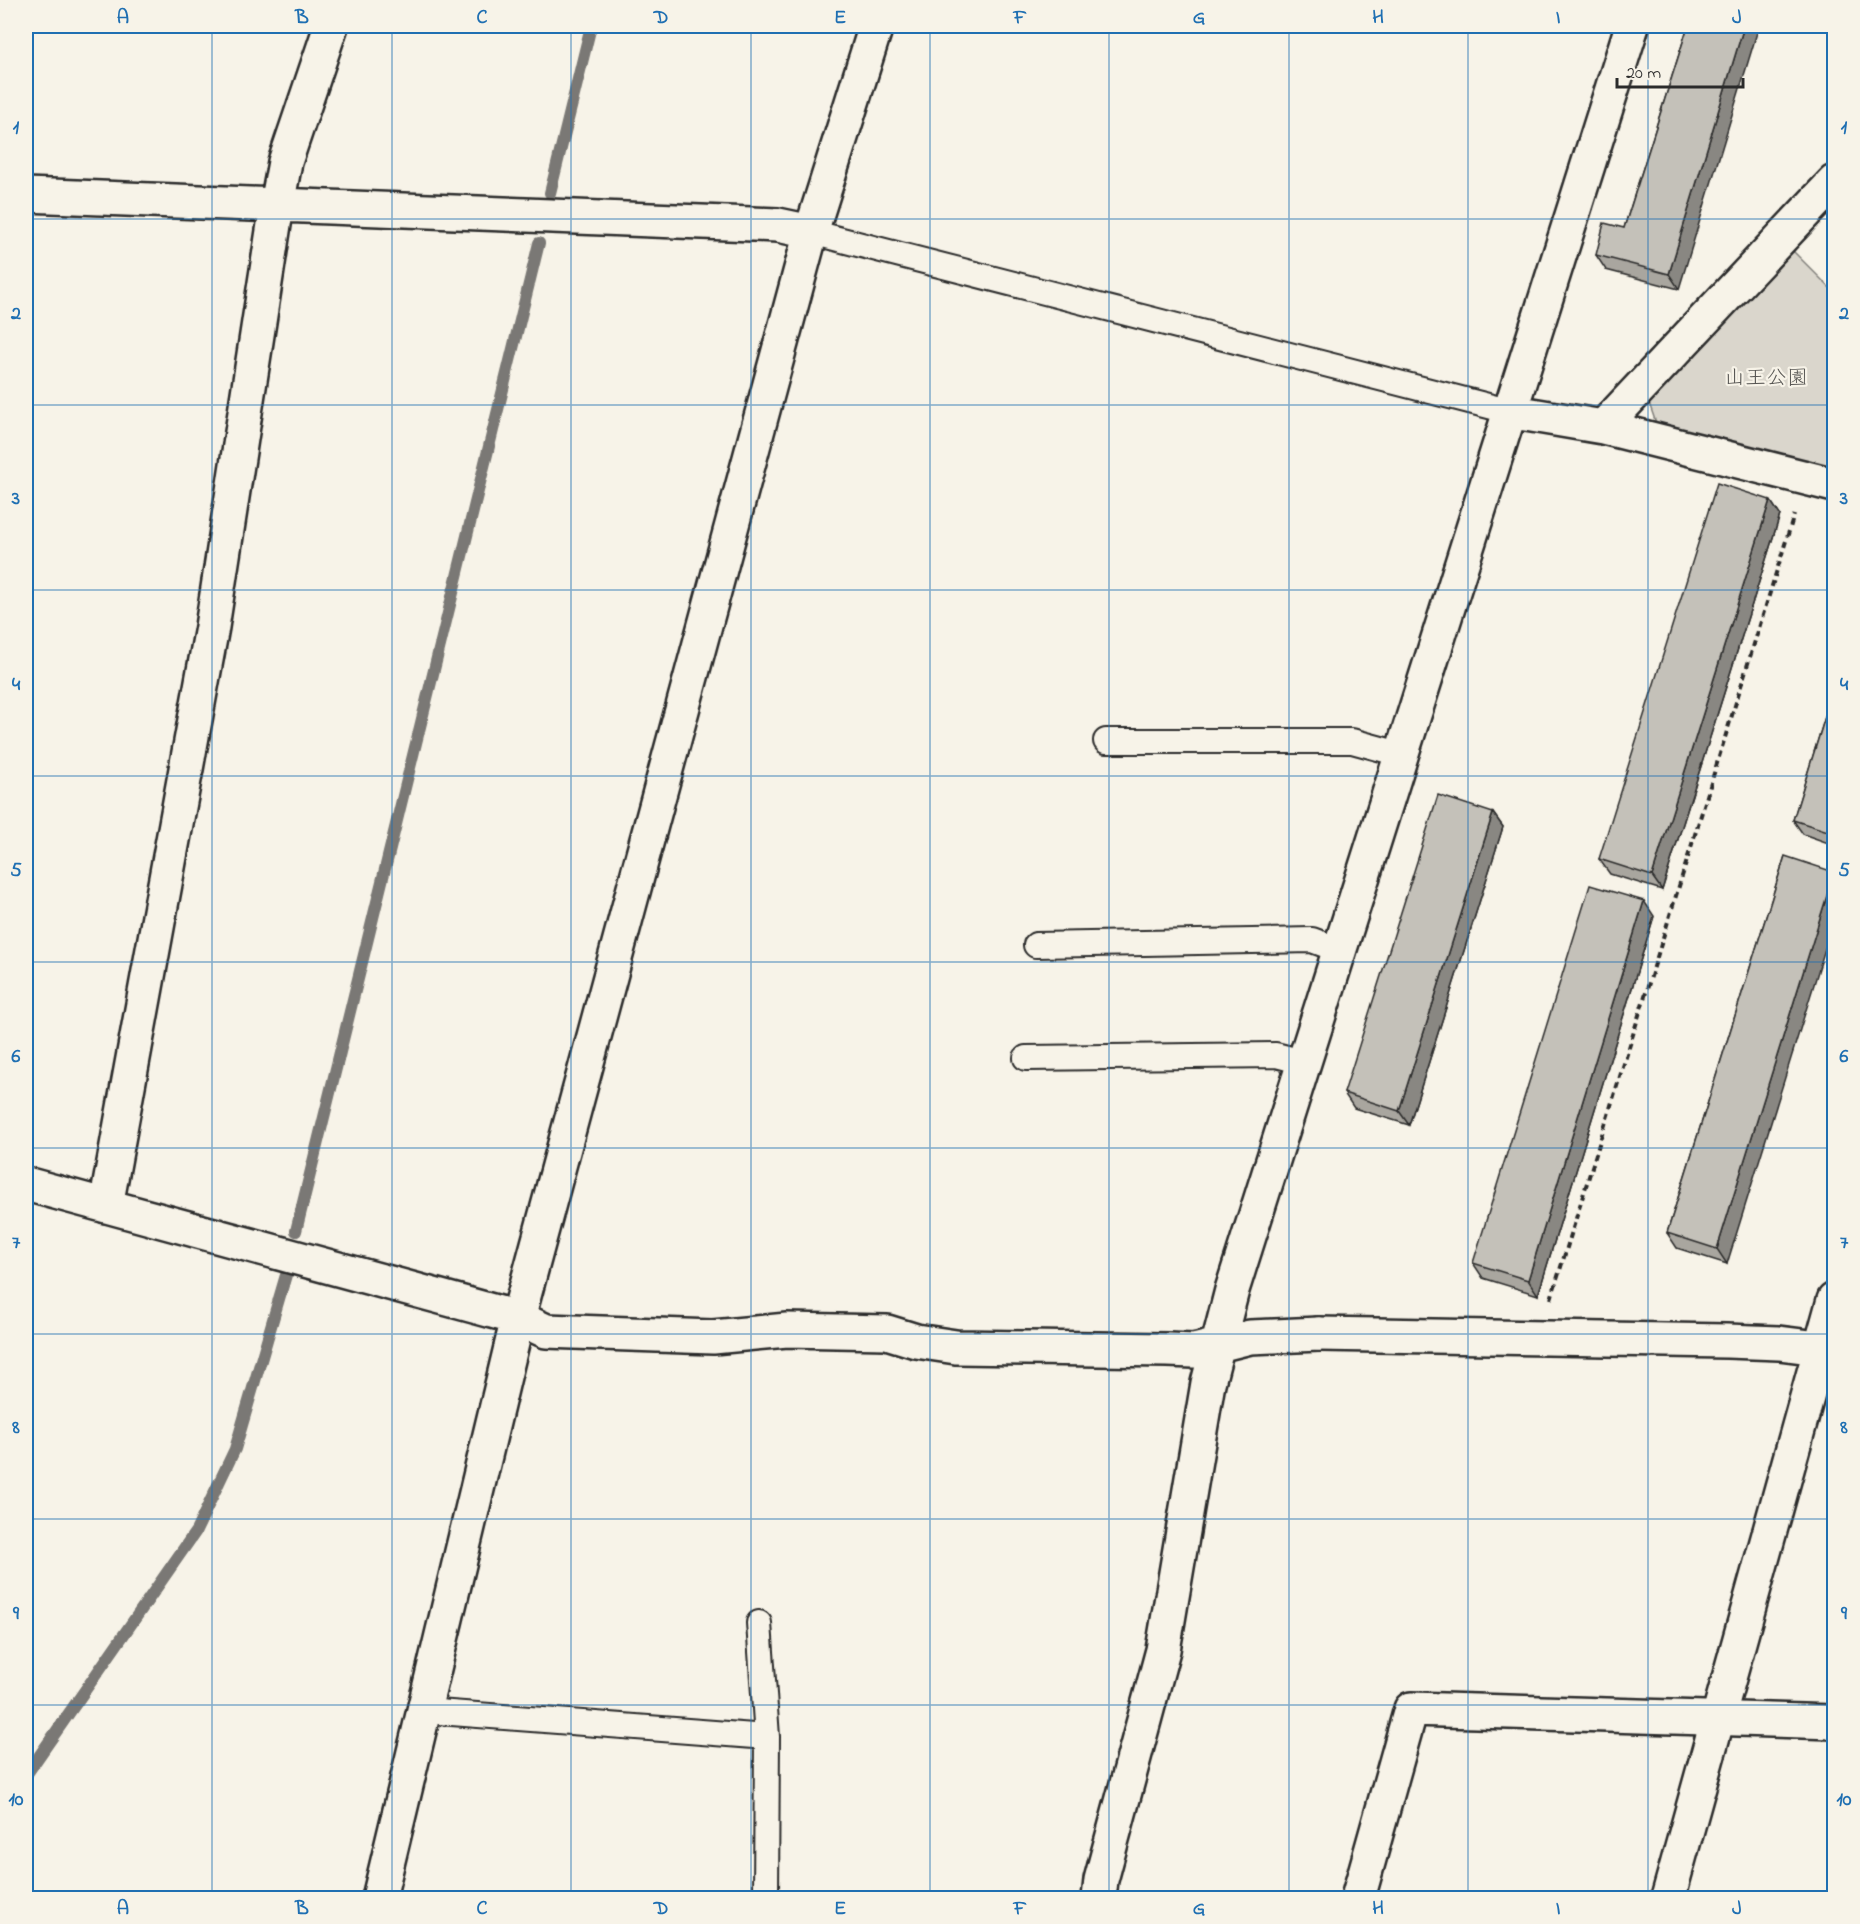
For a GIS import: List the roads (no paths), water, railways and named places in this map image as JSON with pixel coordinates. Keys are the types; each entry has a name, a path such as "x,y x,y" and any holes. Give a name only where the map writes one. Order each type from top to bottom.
{"street":[{"path":"106,1206 212,627 285,162 331,26"},
{"path":"379,1899 518,1318 812,232 876,26"},
{"path":"1099,1899 1101,1880 1163,1650 1208,1383 1232,1290 1508,411 1632,26"},
{"path":"1603,427 1834,182"},
{"path":"26,195 778,225 812,232"},
{"path":"1508,411 1603,427 1820,481"},
{"path":"26,1184 518,1318 546,1331 701,1337 787,1330 887,1332 916,1341 956,1347 1194,1351 1250,1336 1319,1334 1768,1342 1827,1349"},
{"path":"1668,1899 1827,1349 1834,1300"},
{"path":"1358,1899 1411,1709 1834,1722"}],"lane":[{"path":"812,232 1508,411"},
{"path":"1106,741 1352,741 1400,754"},
{"path":"1036,945 1312,940 1339,950"},
{"path":"1026,1058 1276,1055 1304,1062"},
{"path":"759,1623 767,1737 766,1899"},
{"path":"425,1711 767,1737"}],"waterway":[{"path":"550,193 591,26"},
{"path":"296,1231 539,243"},
{"path":"26,1775 196,1531 235,1449 286,1275"}],"park label":[{"name":"山王公園","path":"1766,379"}]}
